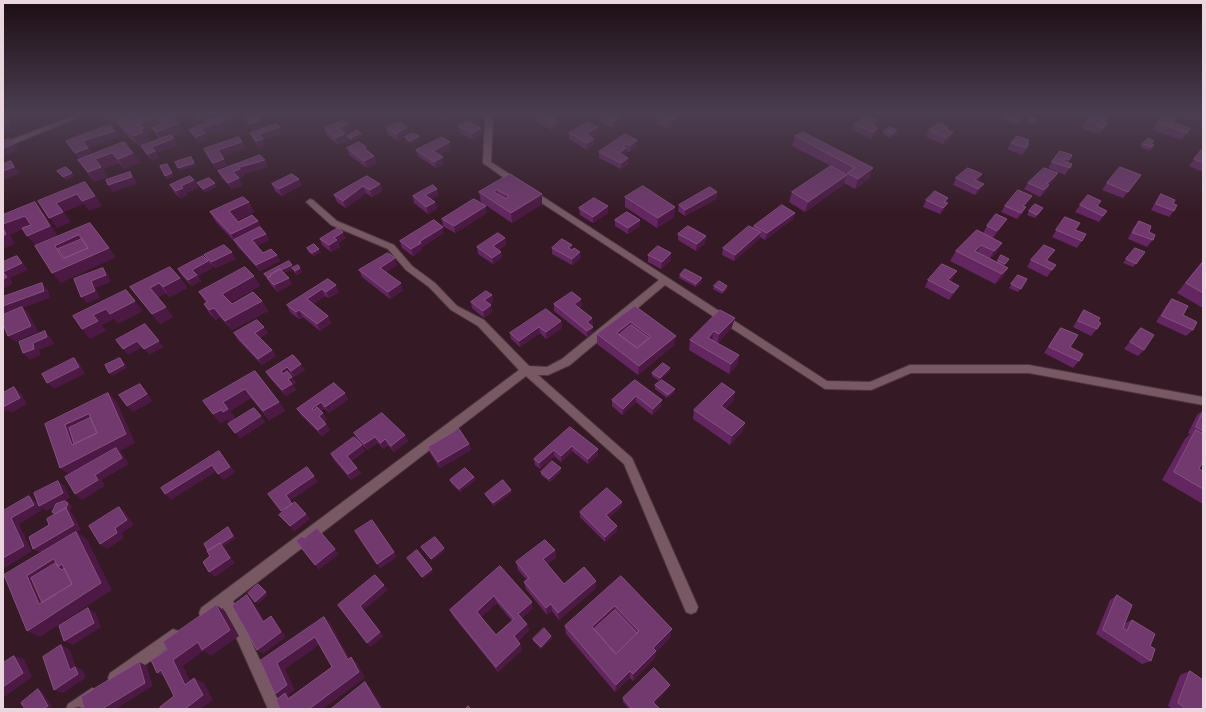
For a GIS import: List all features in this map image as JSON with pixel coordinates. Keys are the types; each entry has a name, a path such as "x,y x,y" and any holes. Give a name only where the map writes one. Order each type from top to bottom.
{"street":[{"path":"488,148 487,163 825,385 871,386 910,369 1029,369 1203,401"},
{"path":"310,202 334,223 391,247 409,268 432,285 454,308 481,323 526,370 628,461 691,607"},
{"path":"195,621 526,370 548,371 566,362 665,280"},
{"path":"225,599 275,709"},
{"path":"73,709 183,630"}],"building":[{"path":"71,148 87,148 75,153"},
{"path":"108,148 129,148 133,153 118,159 112,153 95,159 101,167 88,172 78,160"},
{"path":"143,148 153,148 155,151 148,154"},
{"path":"223,148 218,150 224,159 213,163 204,149"},
{"path":"347,148 364,148 374,156 364,161"},
{"path":"420,148 438,148 433,151 443,157 434,162 416,150"},
{"path":"604,148 626,148 619,153 628,158 621,163 599,152"},
{"path":"818,148 835,148 873,168 858,179 847,173 855,168"},
{"path":"1203,148 1203,148 1203,163 1194,159"},
{"path":"1060,151 1072,155 1069,160 1065,158 1063,161 1072,164 1070,168 1052,162"},
{"path":"260,155 265,160 240,167 237,164"},
{"path":"191,157 194,163 178,168 175,162"},
{"path":"11,161 14,167 3,171 3,164"},
{"path":"167,164 172,173 165,176 160,166"},
{"path":"236,164 240,169 233,172 239,178 228,183 218,171"},
{"path":"831,166 847,175 808,202 792,192"},
{"path":"66,167 72,173 63,177 57,171"},
{"path":"1120,167 1141,175 1128,192 1107,183"},
{"path":"968,168 982,174 975,180 984,184 978,189 956,178"},
{"path":"1044,168 1058,173 1047,184 1049,185 1044,190 1028,183"},
{"path":"130,172 132,177 108,185 106,180"},
{"path":"292,174 299,179 279,189 272,184"},
{"path":"510,174 542,194 511,213 479,192","holes":["497,190 509,196 506,199 494,192"]},
{"path":"190,176 194,180 181,186 183,188 176,191 170,185"},
{"path":"367,176 380,184 370,190 363,186 343,201 334,195"},
{"path":"209,178 215,183 203,189 197,183"},
{"path":"85,182 95,196 82,201 77,194 56,203 63,212 49,218 38,201"},
{"path":"433,185 437,189 425,195 435,202 426,207 413,196"},
{"path":"643,186 675,207 658,218 625,197"},
{"path":"710,187 717,192 685,210 679,205"},
{"path":"1018,190 1032,196 1023,206 1026,207 1021,213 1005,206"},
{"path":"935,191 948,198 944,202 948,203 943,208 926,200"},
{"path":"1161,194 1175,200 1173,204 1177,205 1174,211 1156,204"},
{"path":"1088,195 1101,201 1097,206 1107,211 1103,216 1080,205"},
{"path":"243,197 249,202 229,211 238,222 252,215 258,221 231,234 210,212"},
{"path":"594,198 608,206 593,217 579,208"},
{"path":"474,199 486,206 454,226 442,219"},
{"path":"35,202 50,226 27,236 22,228 31,225 25,216 3,224 3,215"},
{"path":"1035,204 1043,208 1037,215 1029,211"},
{"path":"782,205 795,213 767,233 754,226"},
{"path":"627,212 640,220 628,228 615,220"},
{"path":"996,214 1007,219 997,231 987,226"},
{"path":"1065,217 1080,223 1075,230 1086,234 1082,241 1056,230"},
{"path":"434,220 443,227 419,242 421,243 411,249 400,241"},
{"path":"1139,221 1151,226 1149,232 1155,235 1153,240 1133,233"},
{"path":"90,223 109,248 52,273 35,246","holes":["79,235 88,248 63,259 55,246"]},
{"path":"688,226 706,236 697,244 678,234"},
{"path":"749,226 761,232 735,255 723,248"},
{"path":"260,227 266,234 252,240 263,253 271,249 277,255 256,265 234,240"},
{"path":"3,228 6,234 3,236"},
{"path":"338,228 343,232 334,238 337,240 329,245 320,239"},
{"path":"977,230 1002,243 994,251 981,245 975,251 1008,268 1002,274 956,251"},
{"path":"498,233 505,238 493,246 501,252 492,258 477,247"},
{"path":"82,239 88,248 64,258 58,249"},
{"path":"562,239 572,245 568,248 572,250 574,248 580,252 572,259 552,248"},
{"path":"314,244 319,249 312,253 307,248"},
{"path":"224,245 232,252 211,262 204,255"},
{"path":"1044,245 1055,250 1046,260 1056,265 1052,270 1031,260"},
{"path":"658,246 671,253 662,262 648,255"},
{"path":"1135,248 1145,252 1136,264 1126,259"},
{"path":"388,253 395,258 380,268 401,283 388,292 359,270"},
{"path":"1001,255 1009,259 1005,264 998,261"},
{"path":"17,256 22,263 3,272 3,262"},
{"path":"203,256 208,261 192,270 197,275 188,280 178,269"},
{"path":"289,261 292,265 281,270 280,269 270,275 271,276 268,277 264,274"},
{"path":"1203,262 1203,293 1186,283"},
{"path":"942,264 957,271 948,280 959,286 953,293 928,280"},
{"path":"298,265 300,268 295,271 292,268"},
{"path":"170,267 180,278 163,287 159,283 150,288 166,307 152,314 130,287"},
{"path":"245,267 254,276 222,294 232,304 253,292 262,301 225,321 214,308 209,310 204,304 208,302 199,292"},
{"path":"103,268 106,275 91,281 95,291 81,297 74,279"},
{"path":"280,269 289,278 274,285 267,278"},
{"path":"685,269 702,278 696,284 680,275"},
{"path":"3,272 7,277 3,279"},
{"path":"1018,275 1027,279 1021,289 1011,284"},
{"path":"328,279 336,285 326,292 322,289 307,299 328,316 317,324 299,310 296,312 287,305"},
{"path":"719,281 727,286 723,291 714,286"},
{"path":"42,283 44,291 3,306 3,297"},
{"path":"126,290 135,301 110,314 106,309 93,315 98,321 82,329 73,316"},
{"path":"486,291 492,295 484,300 491,305 483,311 471,302"},
{"path":"572,292 581,299 574,304 592,318 587,322 593,327 587,331 554,304"},
{"path":"1172,299 1188,306 1183,315 1197,322 1193,330 1162,316"},
{"path":"635,306 676,336 639,366 597,334","holes":["631,322 651,337 637,348 617,333"]},
{"path":"22,307 31,326 8,336 3,324 3,315"},
{"path":"546,309 561,321 546,332 539,327 519,341 510,333"},
{"path":"720,310 735,318 719,334 714,331 708,338 739,355 731,364 690,340"},
{"path":"1084,310 1100,318 1098,321 1101,323 1097,329 1078,321"},
{"path":"257,320 264,327 255,333 272,350 258,359 234,333"},
{"path":"145,324 159,341 144,349 137,341 123,349 116,340"},
{"path":"631,325 649,338 637,348 619,335"},
{"path":"1061,328 1078,335 1070,347 1083,354 1079,361 1049,347"},
{"path":"1141,328 1154,335 1144,350 1130,342"},
{"path":"45,331 47,337 33,343 34,349 23,353 19,342"},
{"path":"293,355 301,364 291,371 287,367 281,371 283,374 287,371 292,377 288,379 292,384 282,390 266,372"},
{"path":"74,358 79,367 47,383 42,374"},
{"path":"120,358 124,365 109,373 105,365"},
{"path":"663,363 670,368 660,378 652,373"},
{"path":"255,371 279,402 263,411 245,389 223,402 228,409 223,412 221,410 213,414 203,401"},
{"path":"635,380 662,400 653,409 636,396 623,409 612,400"},
{"path":"662,380 675,389 668,395 655,385"},
{"path":"334,383 345,393 325,407 321,402 312,409 314,410 317,407 323,413 319,416 326,424 318,430 297,409"},
{"path":"722,383 735,392 721,406 745,423 732,436 694,410"},
{"path":"140,384 147,394 127,406 119,395"},
{"path":"14,387 20,398 3,407 3,393"},
{"path":"108,393 126,434 60,468 45,424","holes":["89,414 97,433 72,445 65,425"]},
{"path":"254,408 261,416 235,433 228,424"},
{"path":"1203,411 1203,431 1196,427"},
{"path":"382,413 405,435 391,446 385,439 381,443 375,437 364,444 354,433"},
{"path":"90,418 97,433 74,444 69,428"},
{"path":"570,427 598,449 588,459 572,446 561,456 554,450 539,463 534,459"},
{"path":"459,429 469,444 438,462 428,447"},
{"path":"1196,430 1203,434 1203,461 1199,469 1203,471 1203,489 1174,472"},
{"path":"354,437 362,445 347,456 357,468 348,474 331,454"},
{"path":"116,448 122,458 95,475 98,480 75,494 65,477"},
{"path":"219,451 230,467 218,474 212,465 165,494 161,488"},
{"path":"552,461 561,468 549,479 541,472"},
{"path":"307,467 314,476 286,495 292,504 281,511 268,494"},
{"path":"465,468 474,477 459,489 450,480"},
{"path":"503,480 511,490 493,503 485,494"},
{"path":"58,481 63,493 39,506 34,493"},
{"path":"607,488 622,502 606,515 617,526 605,537 580,512"},
{"path":"29,496 34,505 11,518 24,546 3,558 3,511"},
{"path":"65,501 68,503 66,508 55,514 52,512 56,504"},
{"path":"295,502 306,514 290,526 279,515"},
{"path":"119,507 127,520 115,528 117,533 100,544 89,526"},
{"path":"66,508 74,525 33,549 29,537 49,525 47,519"},
{"path":"372,520 394,552 377,564 355,531"},
{"path":"228,527 233,536 208,551 204,544"},
{"path":"317,528 335,549 315,565 296,541 302,536 304,538"},
{"path":"76,532 101,583 27,631 4,575","holes":["54,559 58,567 62,564 72,584 39,604 27,576"]},
{"path":"435,537 444,548 431,559 421,547"},
{"path":"545,540 555,550 543,559 564,584 584,567 596,581 558,613 551,604 546,608 524,582 529,578 516,562"},
{"path":"220,543 230,558 209,572 203,562 210,556 207,551"},
{"path":"417,550 432,569 422,577 407,558"},
{"path":"56,563 62,570 64,568 72,584 42,603 31,578"},
{"path":"500,566 532,602 518,614 527,624 514,636 520,644 496,667 450,610","holes":["494,596 514,619 496,635 477,612"]},
{"path":"375,575 384,585 360,606 380,632 367,643 338,605"},
{"path":"621,576 672,629 653,648 656,651 633,674 630,671 616,685 565,626","holes":["615,606 639,631 616,654 592,627"]},
{"path":"258,584 266,592 255,602 248,593"},
{"path":"247,595 263,622 271,616 281,632 257,650 232,606"},
{"path":"1117,595 1132,605 1123,628 1127,631 1132,620 1155,634 1150,646 1155,649 1151,661 1103,630"},
{"path":"216,605 230,630 202,650 198,642 173,660 185,685 194,678 203,695 185,709 160,709 160,707 174,696 161,670 157,673 151,660 167,650 163,642"},
{"path":"88,608 94,623 64,641 59,626"},
{"path":"615,610 637,633 616,654 594,629"},
{"path":"324,617 348,660 351,657 359,672 309,709 280,709 276,700 285,693 288,699 332,667 315,637 277,663 287,685 275,694 260,661"},
{"path":"544,628 551,636 541,647 533,639"},
{"path":"61,645 70,670 75,667 78,674 54,690 43,657"},
{"path":"14,656 23,673 3,687 3,663"},
{"path":"139,662 145,683 102,709 84,709 81,697"},
{"path":"654,668 670,685 653,702 660,709 632,709 623,698"},
{"path":"1190,671 1203,680 1203,709 1186,709 1178,703"},
{"path":"365,682 381,709 331,709"},
{"path":"38,689 48,706 43,709 25,709 21,703"}]}
